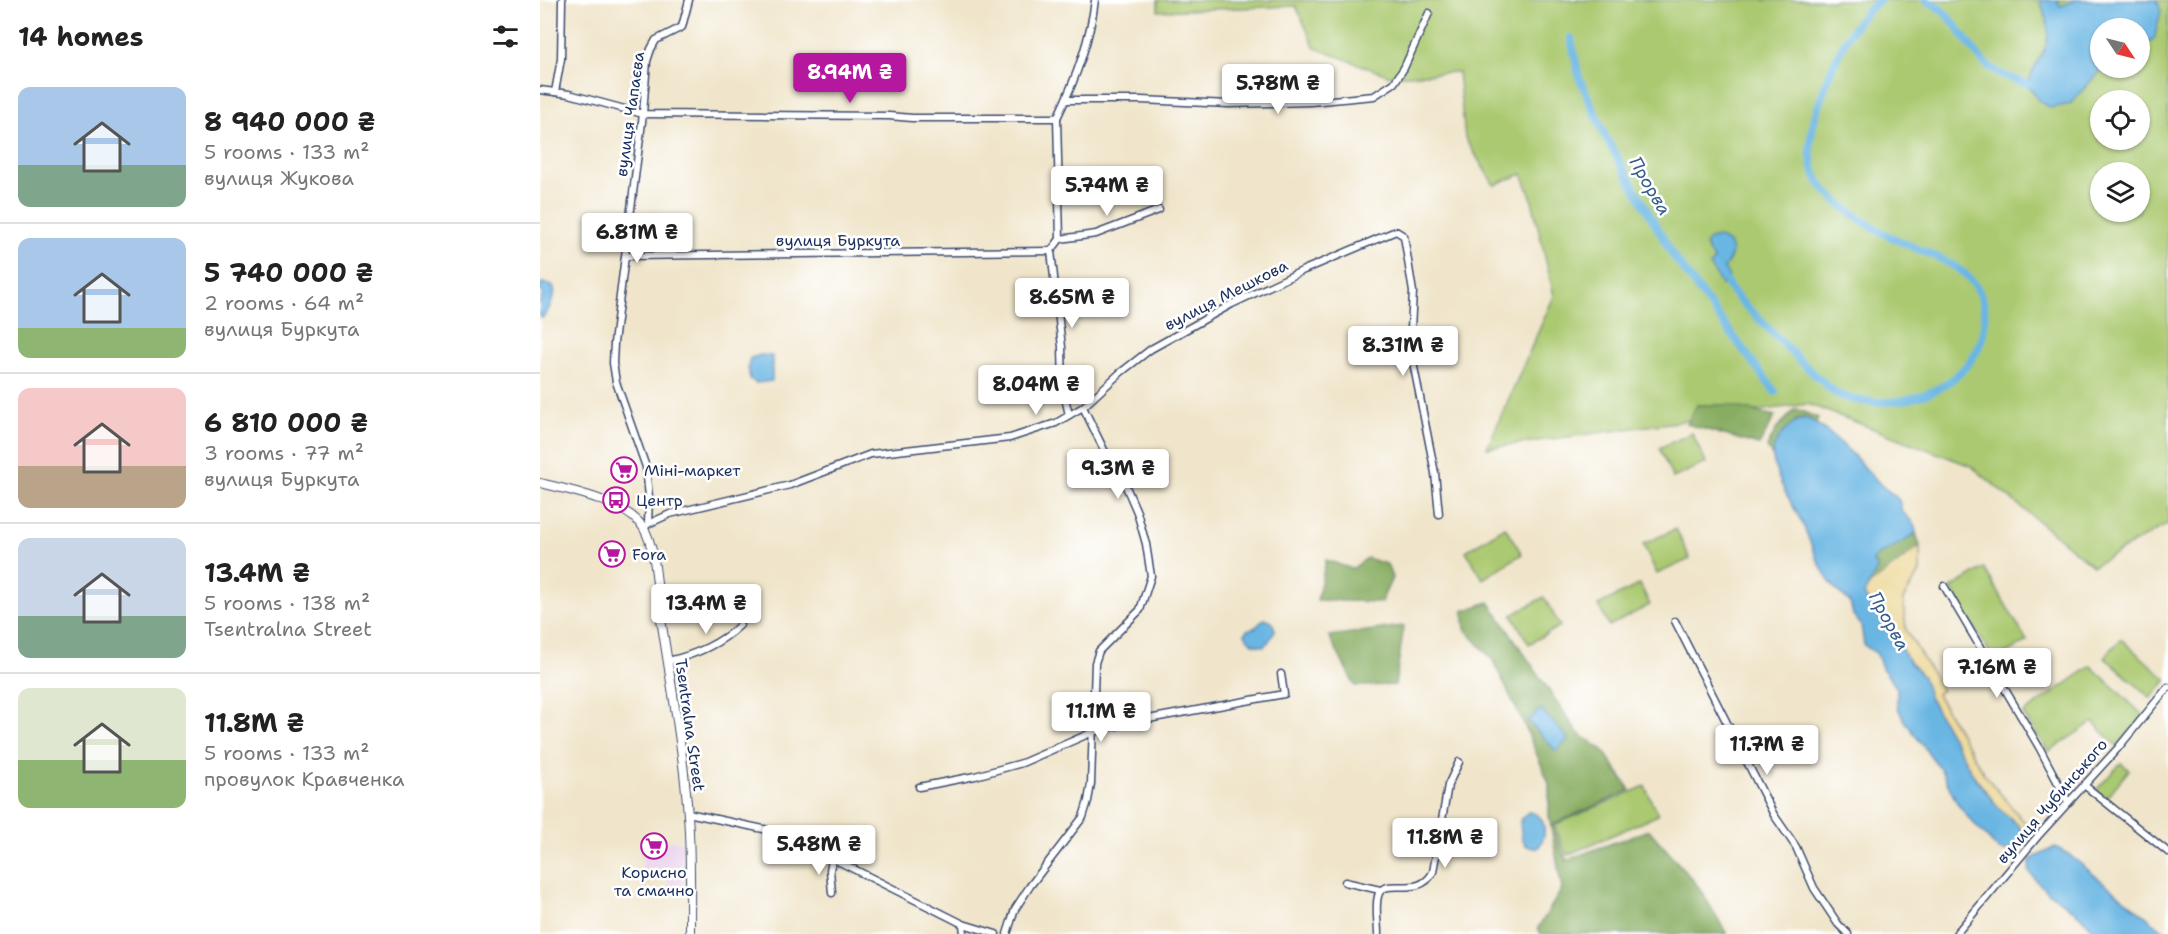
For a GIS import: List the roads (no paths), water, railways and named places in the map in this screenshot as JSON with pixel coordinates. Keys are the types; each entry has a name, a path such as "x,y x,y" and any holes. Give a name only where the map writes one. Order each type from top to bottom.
{"street":[{"path":"555,92 561,59 562,0"},
{"name":"вулиця Чапаєва","path":"646,526 649,497 646,467 616,382 613,363 648,61 656,40 682,27 689,0"},
{"path":"1069,415 1064,389 1062,347 1051,251 1060,239 1057,118 1066,100 1092,27 1095,0"},
{"path":"1066,100 1141,100 1229,104 1311,102 1374,96 1394,83 1404,68 1429,13"},
{"path":"540,90 643,114 1057,118"},
{"path":"1060,239 1096,234 1159,210"},
{"name":"вулиця Мешкова","path":"646,526 670,514 790,485 871,454 1010,438 1056,423 1083,407 1120,373 1161,343 1232,304 1396,231 1404,236 1413,292 1410,346 1435,473 1439,514"},
{"name":"вулиця Буркута","path":"626,256 1051,251"},
{"path":"1007,934 1015,909 1083,817 1091,784 1095,663 1099,651 1130,622 1140,609 1151,576 1146,544 1137,512 1124,482 1107,456 1083,407"},
{"path":"540,483 570,490 609,504 646,526"},
{"name":"Tsentralna Street","path":"646,526 657,578 688,813 690,934"},
{"path":"1944,586 2039,747 2068,802"},
{"path":"1675,621 1774,815 1796,847 1814,888 1838,924 1848,934"},
{"path":"668,661 704,650 740,625"},
{"path":"919,787 975,776 1022,763 1094,732 1132,722 1284,694 1281,674"},
{"name":"вулиця Чубинського","path":"1956,934 2168,687"},
{"path":"1345,882 1380,890 1386,887 1422,885 1429,880 1433,872 1448,785 1459,762"},
{"path":"2084,785 2168,852"},
{"path":"688,813 773,831 796,840 963,924 996,934"},
{"path":"832,860 830,870 832,893"},
{"path":"1378,934 1377,897 1380,890"},
{"path":"963,924 964,934"}],"water":[{"path":"2040,0 2057,0 2061,6 2076,0 2157,0 2161,11 2154,40 2150,42 2150,18 2090,18 2090,78 2093,78 2070,104 2051,108 2038,100 2028,84 2047,40 2046,16"},
{"path":"1718,237 1729,243 1732,250 1730,259 1724,268 1729,277 1722,286 1710,265 1714,260 1705,245 1710,239"},
{"path":"541,283 552,286 555,290 549,308 542,318 540,317 540,301 543,294 540,291"},
{"path":"761,355 772,356 772,381 756,383 750,379 748,367 750,358"},
{"path":"1806,418 1837,440 1882,486 1896,497 1901,509 1914,524 1916,533 1874,558 1876,571 1864,594 1910,663 1923,677 1929,697 1974,776 1998,807 2020,827 2021,839 2012,849 1999,850 1956,801 1941,770 1904,720 1897,706 1897,688 1882,668 1877,654 1864,645 1861,625 1853,615 1850,602 1833,586 1817,560 1803,525 1781,484 1773,458 1775,445 1783,433 1794,423"},
{"path":"1264,619 1272,622 1275,630 1264,646 1248,640 1245,634 1247,630 1256,627"},
{"path":"1541,709 1568,739 1556,751 1528,721"},
{"path":"1528,812 1539,817 1544,826 1543,837 1538,848 1528,846 1523,840 1520,820"},
{"path":"2055,847 2068,854 2168,934 2098,934 2076,912 2045,890 2029,872 2030,860"}],"waterway":[{"path":"1722,274 1738,299 1839,395 1868,402 1899,401 1915,397 1943,386 1955,377 1974,355 1983,335 1984,306 1978,290 1969,277 1940,258 1870,226 1831,196 1818,180 1813,169 1811,136 1827,80 1838,54 1853,29 1870,8 1880,0"},
{"path":"1926,0 1951,19 1988,66 2004,76 2028,84"},
{"name":"Прорва","path":"1571,38 1579,77 1606,138 1674,257 1775,392"}],"place":[{"name":"Міні-маркет","path":"624,470"},
{"name":"Центр","path":"616,500"},
{"name":"Fora","path":"612,554"},
{"name":"Корисно та смачно","path":"654,846"}]}
